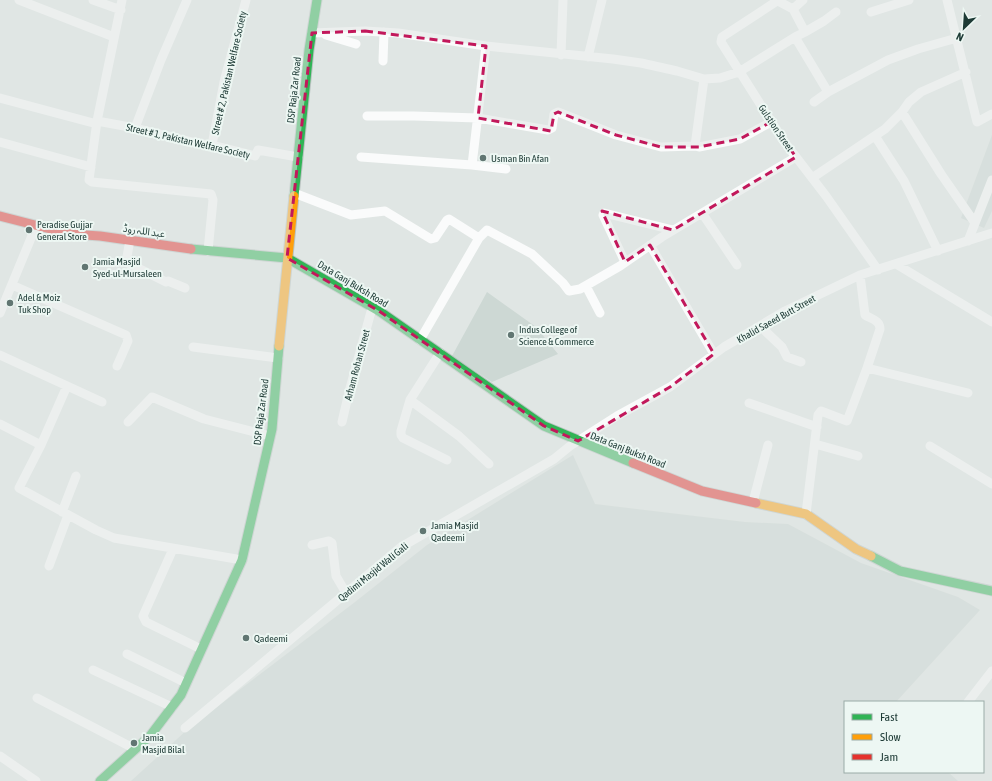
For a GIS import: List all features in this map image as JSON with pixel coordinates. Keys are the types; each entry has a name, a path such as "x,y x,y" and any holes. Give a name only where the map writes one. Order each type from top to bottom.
{"street":[{"path":"19,0 114,37"},
{"path":"93,0 120,10"},
{"path":"122,0 97,123 89,180 92,182 211,194 213,200 208,251"},
{"path":"135,128 161,60 187,0"},
{"name":"Street # 2, Pakistan Welfare Society","path":"212,145 224,82 246,0"},
{"name":"DSP Raja Zar Road","path":"100,781 150,736 181,695 242,560 270,436 294,193 315,33 317,0"},
{"path":"561,55 563,0"},
{"path":"588,57 602,0"},
{"path":"777,0 793,9 805,32"},
{"name":"Gulstion Street","path":"777,0 721,39 771,122 878,270"},
{"path":"793,9 803,0"},
{"path":"870,12 910,0"},
{"path":"947,0 966,72 977,122 992,114"},
{"path":"315,33 365,30 384,32 486,46 641,64 677,71 704,79 720,78 740,72 836,12"},
{"path":"383,61 384,32"},
{"path":"315,33 356,44"},
{"path":"795,37 828,92"},
{"path":"814,102 828,92 888,60 957,38"},
{"path":"472,165 486,46"},
{"path":"812,178 885,129 902,112 909,102 921,92 966,72"},
{"path":"695,146 704,79"},
{"name":"Street # 1, Pakistan Welfare Society","path":"0,98 97,123 135,128 255,156 258,150 298,157"},
{"path":"367,116 478,118 548,130 552,128 554,114 558,112 616,135 660,147 699,147 740,139 771,122"},
{"path":"902,112 941,174 975,222"},
{"path":"875,136 904,181 938,251"},
{"path":"0,142 91,167"},
{"path":"361,157 506,169"},
{"path":"420,340 480,238 487,230 532,254 563,283 569,291 580,289 625,262 673,230 796,157"},
{"path":"968,241 992,180"},
{"path":"294,193 351,215 385,211 431,239 435,238 449,219 480,238"},
{"path":"625,262 603,215 604,213 673,230"},
{"path":"702,213 737,265"},
{"name":"عبد اللہ روڈ","path":"0,216 70,234 100,236 208,251 287,258"},
{"path":"1,307 12,285 36,226"},
{"name":"Khalid Saeed Butt Street","path":"578,441 617,416 670,387 714,354 785,311 860,276 992,233"},
{"path":"130,240 126,262 166,282 168,281 185,288"},
{"path":"650,245 714,354"},
{"name":"Data Ganj Buksh Road","path":"287,258 372,308 440,353 544,426 702,491 806,514 856,549 900,571 992,591"},
{"path":"896,264 992,322"},
{"path":"806,514 818,415 821,411 847,421 880,329 878,321 865,315 860,276"},
{"path":"12,285 126,335 128,341 117,366"},
{"path":"586,286 600,313"},
{"name":"Arham Rohan Street","path":"342,422 372,308"},
{"path":"760,326 782,347 787,357 801,362"},
{"path":"193,347 278,358"},
{"path":"440,353 410,400 401,431 403,438 447,460"},
{"path":"0,355 102,402"},
{"path":"867,368 968,393"},
{"path":"67,386 41,445 19,488 114,538 242,560"},
{"path":"128,422 152,397 204,419 270,436"},
{"path":"410,400 460,436 489,464"},
{"path":"749,403 817,427"},
{"path":"0,424 41,445"},
{"name":"Qadimi Masjid Wali Gali","path":"185,728 401,547 554,459 578,441"},
{"path":"815,444 858,456"},
{"path":"753,502 768,445"},
{"path":"930,446 992,484"},
{"path":"48,566 76,476"},
{"path":"312,545 329,541 332,543 336,576 346,593"},
{"path":"173,549 143,616 146,622 201,649"},
{"path":"127,654 186,683"},
{"path":"93,670 172,707"},
{"path":"969,701 992,671"},
{"path":"37,698 135,749"},
{"path":"0,756 36,781"}],"highlighted area":[{"path":"365,31 486,46 478,118 551,131 554,114 558,112 616,135 661,147 699,147 740,139 771,122 796,157 673,230 602,211 625,262 650,245 714,354 670,387 578,441 544,426 379,311 287,258 312,33"}],"shaded area":[{"path":"992,135 992,211 984,228 961,218"},
{"path":"487,292 536,327 558,354 492,382 452,356"},
{"path":"573,455 595,504 745,522 788,524 861,563 958,597 980,610 897,701 844,701 844,773 949,773 958,781 131,781 188,729 355,602 427,545"}],"traffic: fast":[{"path":"294,196 309,50 317,0"},
{"path":"191,249 287,258 379,311 544,426 633,463"},
{"path":"100,781 150,736 181,695 242,560 272,429 279,346"},
{"path":"871,556 900,571 992,591"}],"traffic: slow":[{"path":"279,346 294,196"},
{"path":"756,503 806,514 856,549 871,556"}],"traffic: jam":[{"path":"0,216 70,234 100,236 191,249"},
{"path":"633,463 702,491 756,503"}],"place":[{"name":"Usman Bin Afan","path":"483,158"},
{"name":"Peradise Gujjar General Store","path":"29,230"},
{"name":"Jamia Masjid Syed-ul-Mursaleen","path":"85,267"},
{"name":"Adel & Moiz Tuk Shop","path":"10,303"},
{"name":"Indus College of Science & Commerce","path":"511,335"},
{"name":"Jamia Masjid Qadeemi","path":"423,531"},
{"name":"Qadeemi","path":"246,638"},
{"name":"Jamia Masjid Bilal","path":"134,743"}]}
